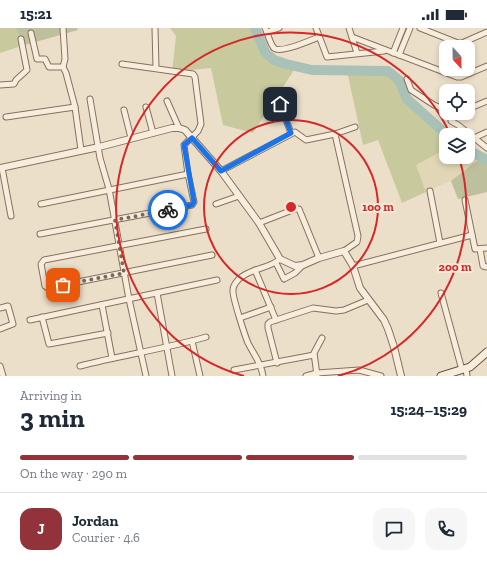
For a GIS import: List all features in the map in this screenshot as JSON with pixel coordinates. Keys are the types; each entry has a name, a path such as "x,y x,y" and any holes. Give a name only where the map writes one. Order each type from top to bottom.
{"main road":[{"path":"441,376 465,372 487,352"}],"street":[{"path":"63,28 65,60 63,67 75,107 81,150"},
{"path":"155,28 156,68"},
{"path":"279,28 266,30 274,48 278,50 319,37"},
{"path":"316,28 327,57 387,51"},
{"path":"349,28 357,53"},
{"path":"393,53 403,28"},
{"path":"399,55 410,28"},
{"path":"420,28 458,43 462,43 487,32"},
{"path":"428,30 434,28"},
{"path":"31,33 37,59 45,59 49,67 63,67"},
{"path":"352,37 457,77 461,77 487,66"},
{"path":"0,85 14,84 16,80 27,70 21,40"},
{"path":"40,234 193,204 194,202 184,145 198,131 201,124 195,77 193,74 122,64"},
{"path":"407,79 411,90 439,107"},
{"path":"90,100 109,189 129,299 146,376"},
{"path":"166,101 179,128"},
{"path":"475,106 487,101"},
{"path":"280,104 291,133"},
{"path":"6,117 75,107"},
{"path":"146,107 152,133"},
{"path":"124,110 131,138"},
{"path":"451,120 460,128"},
{"path":"221,171 291,133 296,132 306,140 335,134 355,127"},
{"path":"11,216 1,168 179,128 185,130 221,171 259,223 278,261 284,279 295,273 303,265"},
{"path":"475,138 487,132"},
{"path":"263,376 261,365 247,341 234,298 233,289 235,283 240,278 278,261 295,266 303,265 319,258 344,251 357,242 358,236 335,134"},
{"path":"475,139 487,148"},
{"path":"40,204 188,174"},
{"path":"430,191 440,243"},
{"path":"216,204 239,196"},
{"path":"465,200 475,249 487,248"},
{"path":"259,223 295,209 299,209 319,258"},
{"path":"206,229 43,261 41,264 45,286 48,288 212,255"},
{"path":"353,266 472,235"},
{"path":"480,249 483,266 487,267"},
{"path":"344,251 353,266 360,288 384,320 388,329 394,347 399,375"},
{"path":"255,270 276,320"},
{"path":"30,320 216,280"},
{"path":"157,293 172,376"},
{"path":"441,293 465,372"},
{"path":"277,362 268,326 270,322 313,308 336,311 344,310 368,300"},
{"path":"102,305 112,358"},
{"path":"0,308 8,306 13,324 0,328"},
{"path":"240,318 271,307"},
{"path":"42,318 48,344 108,333"},
{"path":"80,366 166,346 192,342 206,337"},
{"path":"317,374 314,351 322,338"},
{"path":"192,342 200,376"},
{"path":"234,370 314,356"},
{"path":"0,366 3,376"},
{"path":"306,376 359,370 381,376"}],"shaded area":[{"path":"439,153 439,164 473,164 451,181 426,192 415,165"},
{"path":"475,154 482,157 475,162"}],"green space":[{"path":"0,28 15,28 25,45 0,53"},
{"path":"15,28 77,28 78,30 25,45"},
{"path":"170,28 255,28 262,45 269,55 279,61 296,67 253,133 223,125 211,68 172,72 176,36"},
{"path":"347,71 388,71 399,80 407,99 439,128 439,153 416,165 426,192 402,203 378,140 363,145"},
{"path":"482,157 487,160 487,192 458,199 451,181 475,164"}],"waterway":[{"path":"255,28 265,52 274,60 286,64 312,70 388,71 399,80 407,99 439,128"},
{"path":"475,154 487,160"}],"way so far":[{"path":"63,285 124,273 115,220 168,210"}],"route":[{"path":"168,210 192,205 194,202 184,145 192,138 221,171 291,133 280,104"}]}
